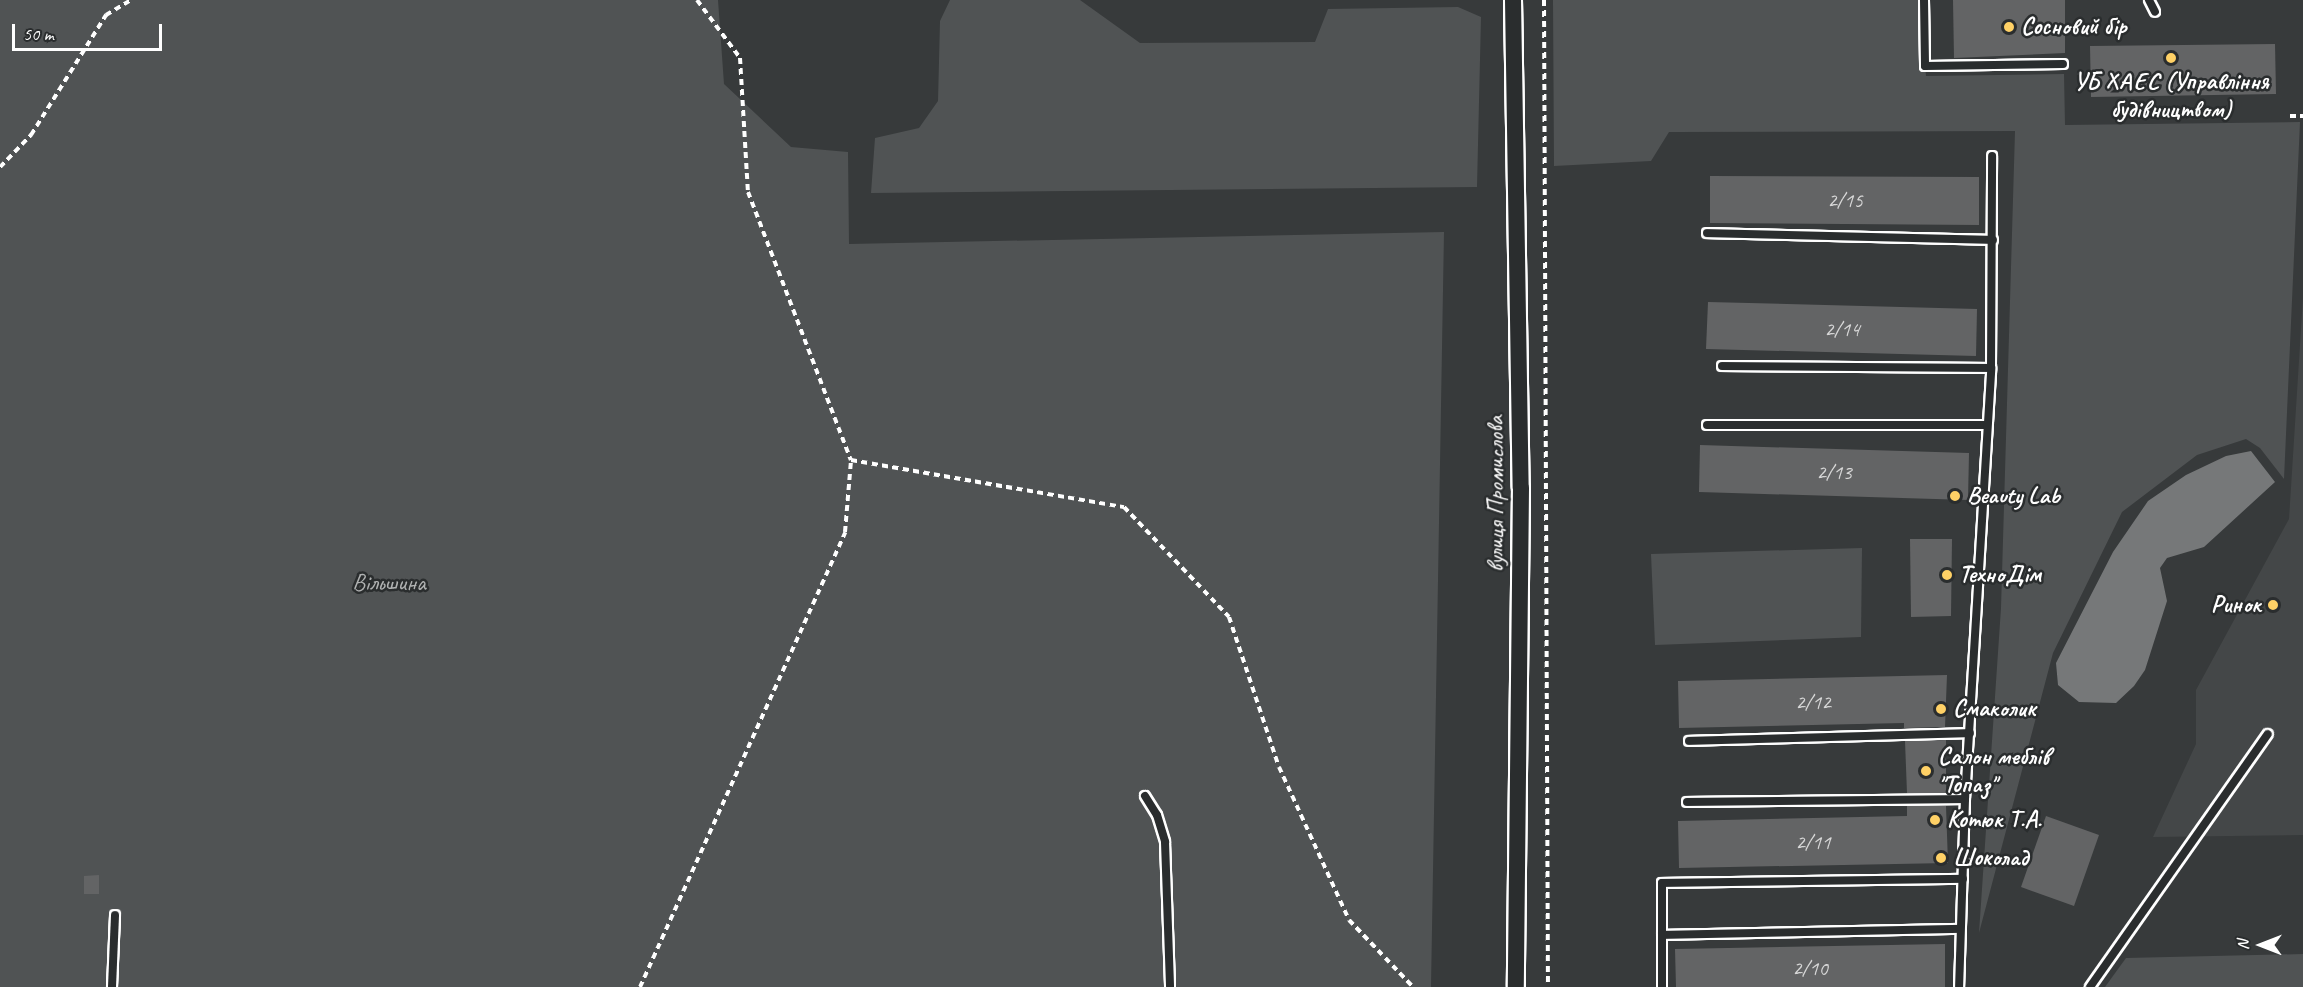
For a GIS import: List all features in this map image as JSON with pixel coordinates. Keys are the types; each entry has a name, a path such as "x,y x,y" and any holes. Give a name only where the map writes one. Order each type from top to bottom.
{"street":[{"name":"вулиця Промислова","path":"1513,0 1521,488 1516,987"}],"lane":[{"path":"1924,0 1925,66 2063,64"},
{"path":"2149,0 2155,12"},
{"path":"1959,987 1965,799 1991,368 1992,156"},
{"path":"1707,233 1993,240"},
{"path":"1722,366 1991,368"},
{"path":"1707,425 1987,425"},
{"path":"1689,741 1970,733"},
{"path":"2090,987 2268,734"},
{"path":"1145,796 1157,815 1165,842 1170,987"},
{"path":"1688,802 1965,799"},
{"path":"1662,987 1662,883 1963,879"},
{"path":"112,987 115,915"},
{"path":"1662,935 1960,929"}],"path":[{"path":"0,167 31,135 106,15 131,0"},
{"path":"640,987 845,532 851,460 748,192 740,58 697,0"},
{"path":"1544,0 1548,987"},
{"path":"2290,116 2303,116"},
{"path":"851,460 1124,507 1229,617 1279,767 1349,920 1413,987"}],"shaded area":[{"name":"Ринок","path":"2303,297 2303,835 2153,837 2196,744 2196,690 2289,519"},
{"path":"2251,451 2275,482 2204,547 2167,558 2160,568 2167,601 2145,670 2134,686 2116,703 2079,702 2058,685 2056,663 2113,552 2148,501 2186,475 2226,456"}],"green space":[{"name":"Вільшина","path":"0,0 718,0 724,84 791,147 848,152 849,244 1444,232 1431,987 0,987"},
{"path":"950,0 1080,0 1140,43 1315,42 1328,9 1458,7 1481,17 1477,187 871,193 875,138 919,128 938,101 940,21"},
{"path":"1553,0 1920,0 1926,76 2064,74 2065,125 2300,122 2284,479 2260,448 2246,439 2197,455 2122,512 2053,653 1979,933 2001,608 2015,131 1669,132 1651,161 1554,166"},
{"path":"1862,548 1861,637 1655,645 1651,554"},
{"path":"2303,954 2303,987 2105,987 2126,958"}],"building":[{"name":"Сосновий бір","path":"1953,0 2065,0 2065,53 1954,58"},
{"path":"2275,44 2276,94 2091,97 2090,46"},
{"path":"1710,176 1979,177 1979,225 1710,223"},
{"path":"1708,302 1977,309 1976,356 1706,349"},
{"path":"1700,445 1969,453 1968,500 1699,492"},
{"path":"1910,539 1952,539 1951,616 1911,617"},
{"path":"1947,675 1945,727 1904,728 1904,723 1679,728 1678,681"},
{"name":"Салон меблів \"Топаз\"","path":"1946,740 1946,793 1907,793 1905,741"},
{"path":"1907,806 1946,806 1948,863 1679,868 1678,821 1907,816"},
{"path":"2046,816 2099,835 2074,906 2021,887"},
{"path":"99,875 99,894 84,894 84,876"},
{"path":"1945,944 1945,987 1676,987 1675,949"}],"place":[{"name":"Сосновий бір","path":"2009,27"},
{"name":"УБ ХАЕС (Управління будівництвом)","path":"2171,58"},
{"name":"Beauty Lab","path":"1955,496"},
{"name":"ТехноДім","path":"1947,575"},
{"name":"Ринок","path":"2273,605"},
{"name":"Смаколик","path":"1941,709"},
{"name":"Салон меблів \"Топаз\"","path":"1926,771"},
{"name":"Котюк Т.А.","path":"1935,820"},
{"name":"Шоколад","path":"1941,858"}]}
